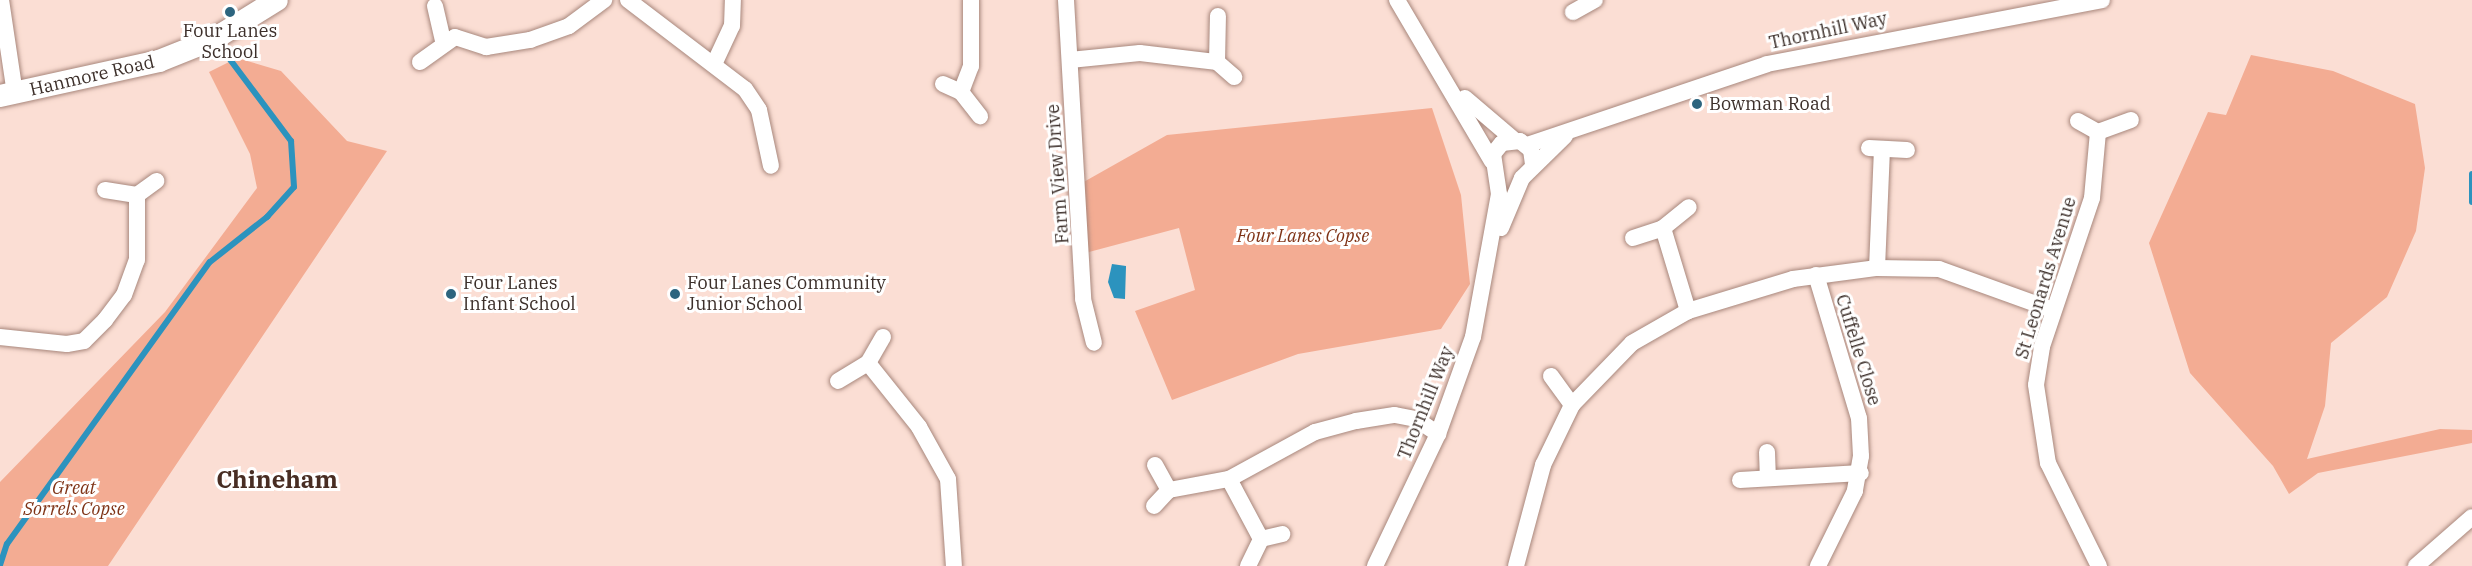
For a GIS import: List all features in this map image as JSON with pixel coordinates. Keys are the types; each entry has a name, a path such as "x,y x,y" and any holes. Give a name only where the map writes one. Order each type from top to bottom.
{"street":[{"path":"1,0 7,95"},
{"name":"Hanmore Road","path":"7,95 159,61 214,39 277,0"},
{"path":"420,62 443,40 455,37 508,47 569,26 604,0"},
{"path":"628,0 679,43 715,62 759,110 771,166"},
{"path":"715,62 732,26 733,0"},
{"path":"961,92 971,66 971,0"},
{"name":"Farm View Drive","path":"1066,0 1083,299 1095,344"},
{"path":"1397,0 1453,87 1494,167 1508,180 1528,172 1520,142 1453,87"},
{"path":"1573,12 1595,0"},
{"name":"Thornhill Way","path":"1375,566 1438,434 1473,337 1493,246 1496,147 1571,133 1758,67 2031,7 2102,0"},
{"path":"435,6 443,40"},
{"path":"1217,62 1218,16"},
{"path":"1070,60 1140,53 1217,62 1234,77"},
{"path":"943,84 961,92 980,116"},
{"path":"2078,122 2098,132 2130,120"},
{"name":"St Leonards Avenue","path":"2098,132 2092,198 2053,310 2036,385 2038,425 2048,462 2099,566"},
{"name":"Thornhill Way","path":"1493,246 1528,172 1571,133"},
{"path":"1877,268 1875,149 1907,150"},
{"path":"105,190 137,195 156,181"},
{"path":"0,337 67,344 84,341 105,320 124,295 137,260 137,195"},
{"path":"1633,238 1663,228 1689,207"},
{"path":"1663,228 1688,311"},
{"path":"1516,566 1542,465 1572,405 1632,343 1688,311 1816,275 1877,268 1912,272 1940,269 2053,310"},
{"name":"Cuffelle Close","path":"1816,275 1859,418 1861,473 1818,566"},
{"path":"838,381 868,363 883,338"},
{"path":"868,363 919,427 948,479 954,566"},
{"path":"1551,376 1572,405"},
{"path":"1154,506 1169,490 1228,479 1315,432 1356,421 1395,415 1416,419 1438,434"},
{"path":"1767,452 1768,478"},
{"path":"1155,465 1169,490"},
{"path":"1740,480 1861,473"},
{"path":"1228,479 1261,539"},
{"path":"2416,566 2472,517"},
{"path":"1261,539 1282,534"},
{"path":"1248,566 1261,539"}],"green space":[{"path":"2251,55 2333,71 2415,104 2425,168 2416,231 2387,297 2331,343 2325,406 2307,459 2440,429 2472,430 2472,443 2318,473 2289,494 2273,466 2190,373 2149,243 2208,112 2226,115"},
{"name":"Great Sorrels Copse","path":"237,58 281,71 347,141 387,151 108,566 0,566 0,482 165,312 257,188 250,154 209,72"},
{"name":"Four Lanes Copse","path":"1432,108 1461,195 1470,284 1441,329 1298,354 1172,400 1135,311 1195,290 1179,228 1074,256 1073,188 1167,135"}],"water":[{"path":"1112,264 1126,266 1125,299 1114,298 1108,282"}],"waterway":[{"path":"0,565 7,544 210,262 267,217 294,187 291,141 229,58"},
{"path":"2472,174 2472,202"}],"place":[{"name":"Four Lanes School","path":"230,12"},
{"name":"Bowman Road","path":"1697,104"},
{"name":"Four Lanes Infant School","path":"451,294"},
{"name":"Four Lanes Community Junior School","path":"675,294"}],"district":[{"name":"Chineham","path":"277,480"}]}
